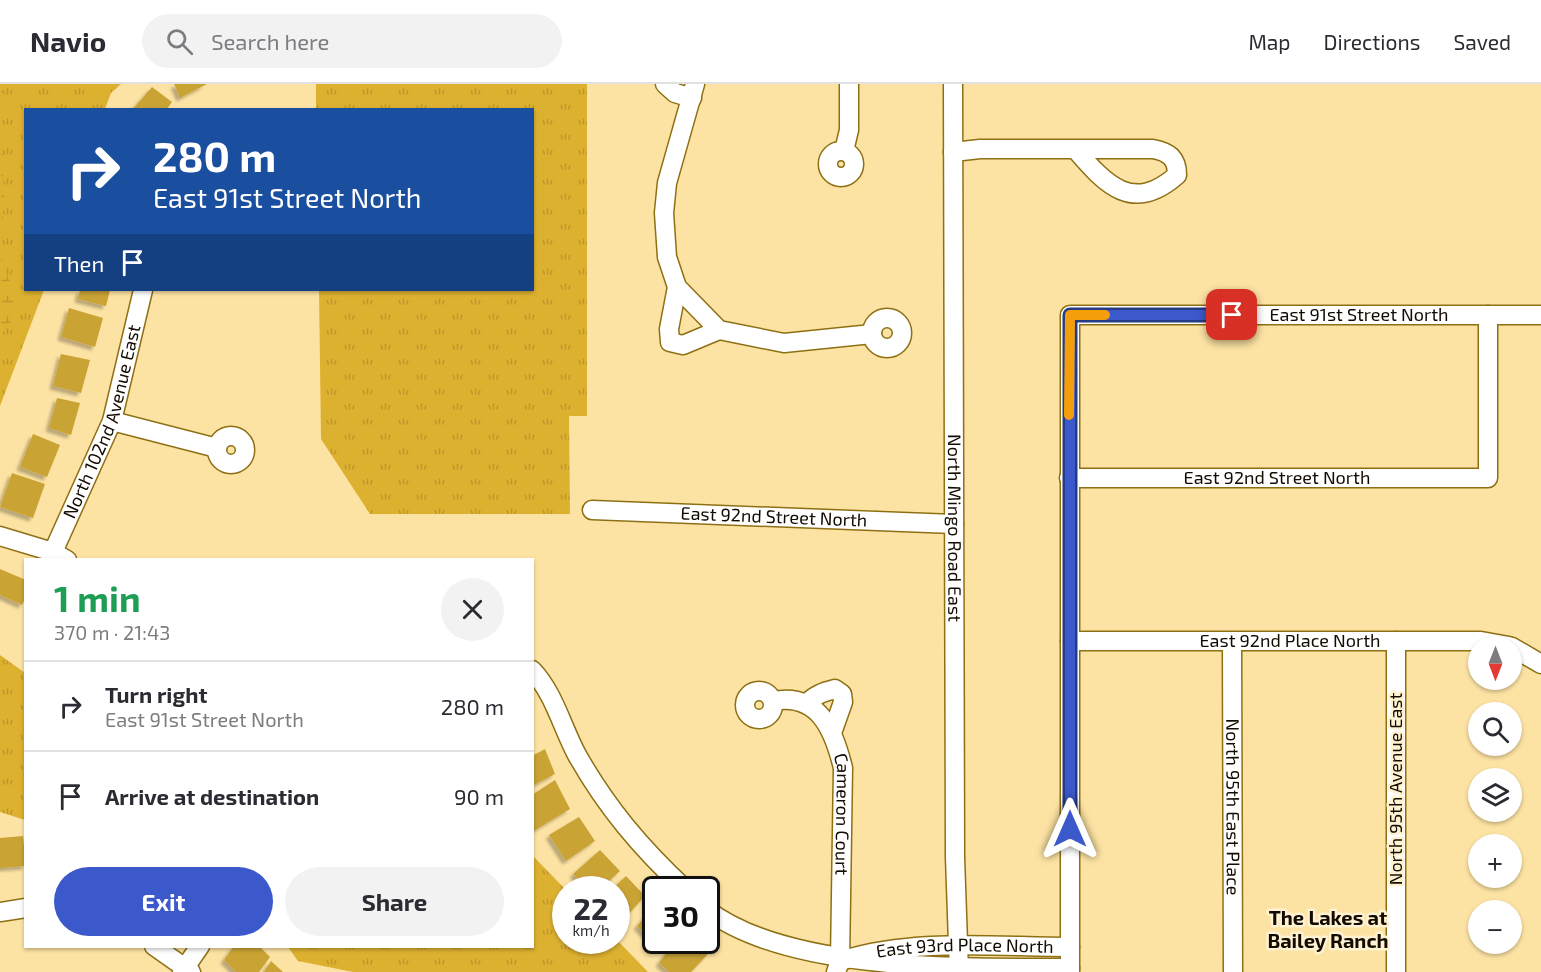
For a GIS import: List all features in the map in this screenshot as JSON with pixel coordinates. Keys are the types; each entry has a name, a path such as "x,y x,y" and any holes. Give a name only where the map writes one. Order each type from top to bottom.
{"street":[{"path":"665,84 675,93 694,91 671,166 664,213 667,257 677,288 719,330 784,343 872,334"},
{"path":"844,151 849,130 849,84"},
{"name":"North Mingo Road East","path":"953,84 955,845 959,970"},
{"path":"953,152 980,149 1129,148 1165,151 1177,166 1177,175 1166,184 1147,193 1127,194 1111,187 1076,150"},
{"path":"677,288 669,329 670,342 683,345 719,330"},
{"name":"North 102nd Avenue East","path":"60,556 112,421 143,291"},
{"name":"East 91st Street North","path":"1069,478 1070,315 1541,315"},
{"name":"East 92nd Street North","path":"1069,478 1488,478 1488,315"},
{"path":"112,421 217,448"},
{"path":"1069,478 1070,970"},
{"name":"East 92nd Street North","path":"592,510 954,524"},
{"path":"0,536 60,556"},
{"name":"East 92nd Place North","path":"1070,641 1468,641"},
{"name":"North 95th Avenue East","path":"1396,641 1396,972"},
{"name":"North 95th East Place","path":"1232,642 1233,972"},
{"name":"East 92nd Place North","path":"1522,653 1541,664"},
{"path":"534,673 559,715 576,754 617,819 672,876"},
{"path":"773,701 794,699 806,704 815,695 836,689 842,694 843,702 832,733"},
{"name":"Cameron Court","path":"806,704 821,715 832,733 843,768 838,966"},
{"path":"0,912 24,908"},
{"path":"720,922 776,951 838,966"},
{"name":"East 93rd Place North","path":"838,966 868,953 959,947 1070,947"},
{"path":"157,948 186,970 199,948"},
{"name":"East 93rd Place North","path":"838,966 907,970 1070,970"}],"green space":[{"path":"0,84 121,84 111,93 105,108 24,108 24,291 44,291 0,406"},
{"path":"0,84 6,84 1,101 4,197 1,255 8,278 16,290 11,322 2,334 0,329"},
{"path":"316,84 587,84 587,416 569,416 570,514 370,514 321,439 319,291 534,291 534,108 316,108"},
{"path":"0,655 24,672 24,820 0,812"},
{"path":"534,857 552,876 552,954 630,953 648,972 353,972 298,961 289,948 534,948"}],"building":[{"path":"174,84 207,84 180,98"},
{"path":"152,87 172,102 168,108 134,108"},
{"path":"80,291 110,291 106,306 78,299"},
{"path":"69,308 103,318 95,347 61,337"},
{"path":"61,354 90,360 81,393 53,386"},
{"path":"57,398 80,403 71,435 49,428"},
{"path":"33,434 60,445 47,477 20,467"},
{"path":"12,473 45,484 33,518 0,507"},
{"path":"0,569 24,579 22,605 0,595"},
{"path":"545,749 555,774 534,785 534,755"},
{"path":"555,780 570,809 534,831 534,794"},
{"path":"579,817 595,841 566,861 549,835"},
{"path":"23,836 24,866 0,868 0,838"},
{"path":"600,850 620,871 614,876 575,876 573,874"},
{"path":"630,880 642,893 642,899 630,912"},
{"path":"642,920 642,931 637,926"},
{"path":"233,948 261,948 270,957 259,972 236,972 224,960"},
{"path":"666,954 708,954 691,972 669,972 659,963"},
{"path":"271,961 283,972 264,972"}],"slow traffic":[{"path":"1069,415 1070,315 1105,315"}],"district":[{"name":"The Lakes at Bailey Ranch","path":"1328,930"}],"route":[{"path":"1070,829 1070,315 1232,315"}]}
